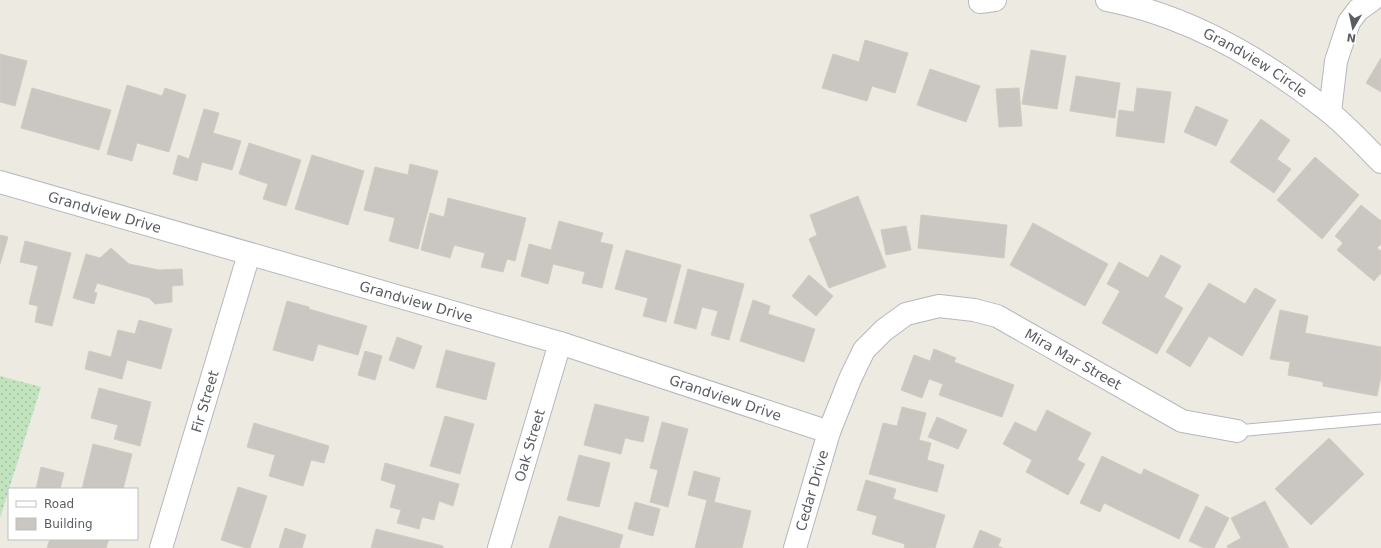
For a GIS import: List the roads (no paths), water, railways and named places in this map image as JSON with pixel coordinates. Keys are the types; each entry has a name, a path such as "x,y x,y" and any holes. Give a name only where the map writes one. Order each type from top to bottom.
{"street":[{"name":"Grandview Circle","path":"1107,0 1154,11 1188,24 1236,47 1279,74 1330,112 1381,162"},
{"path":"1330,112 1336,61 1349,22 1358,10 1372,0"},
{"name":"Grandview Drive","path":"0,182 560,343 829,432"},
{"name":"Fir Street","path":"161,548 249,254"},
{"name":"Mira Mar Street","path":"829,432 850,378 864,350 884,330 906,314 940,306 974,310 997,316 1182,421 1236,431"},
{"name":"Oak Street","path":"499,548 560,343"},
{"name":"Cedar Drive","path":"795,548 829,432"}],"lane":[{"name":"Mira Mar Street","path":"1236,431 1381,418"}]}
